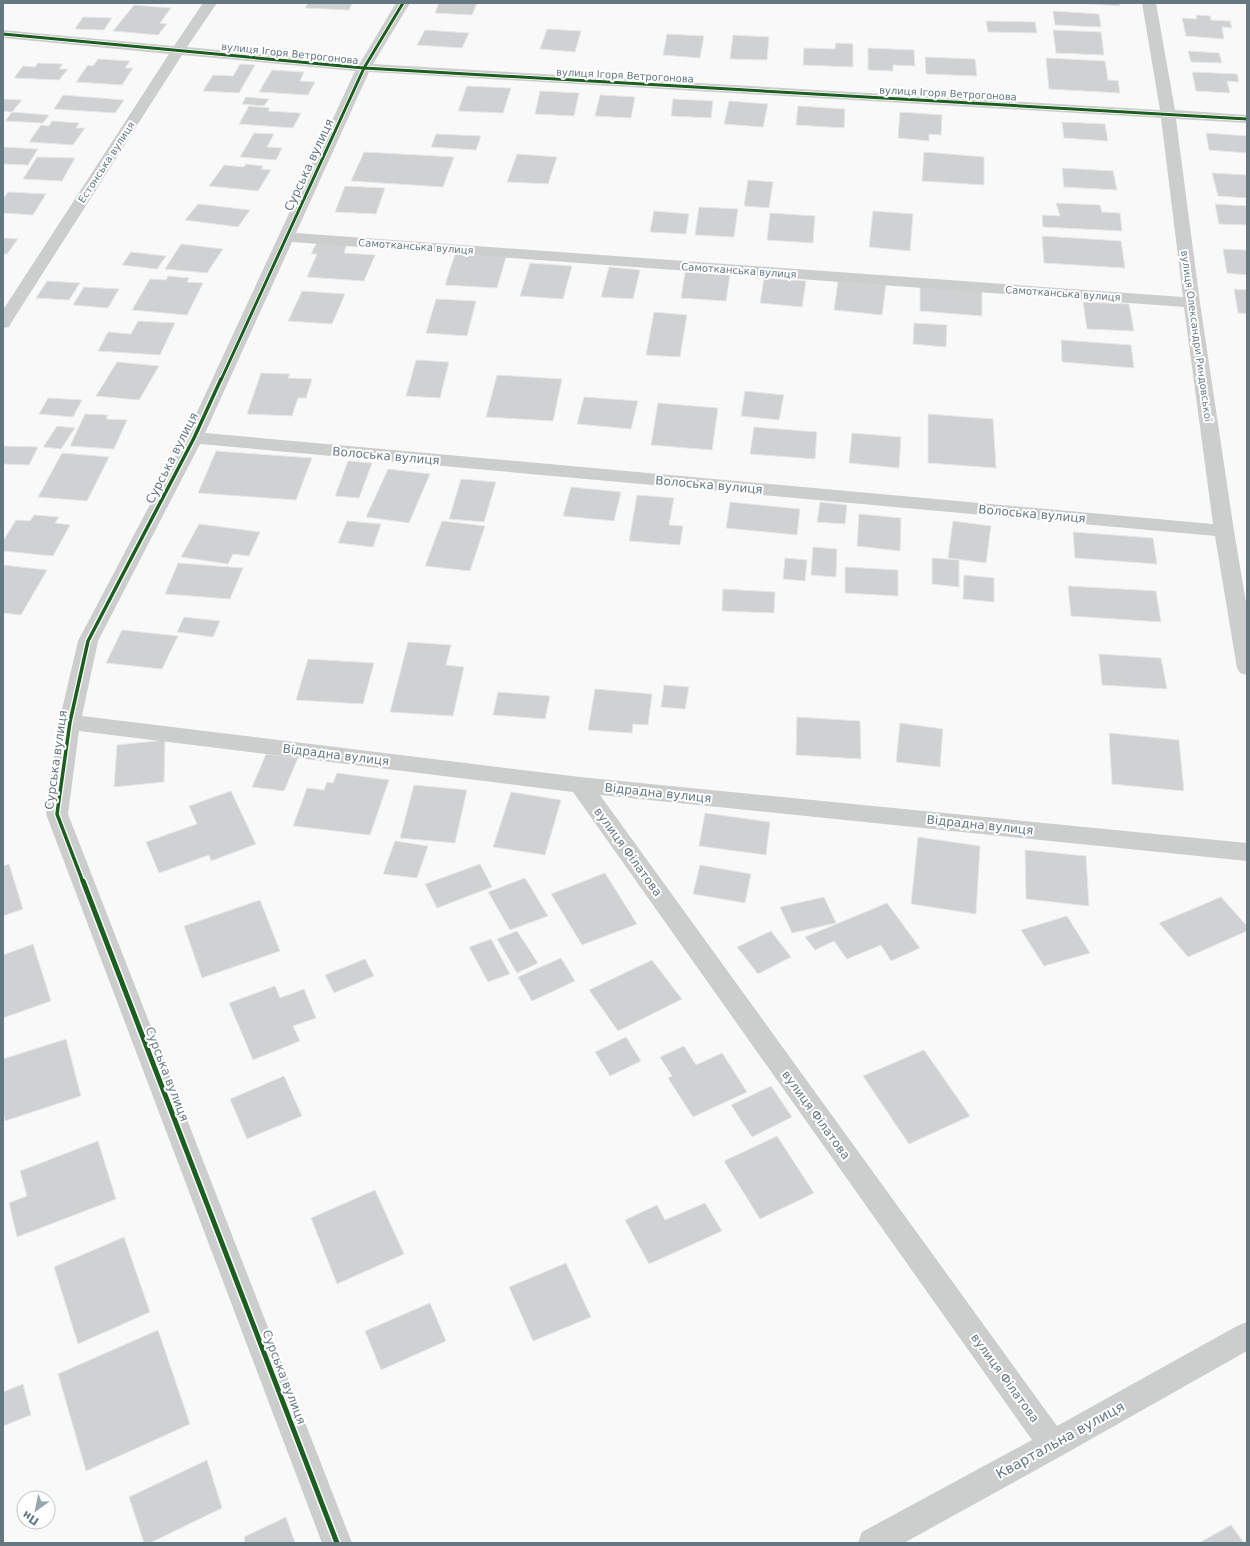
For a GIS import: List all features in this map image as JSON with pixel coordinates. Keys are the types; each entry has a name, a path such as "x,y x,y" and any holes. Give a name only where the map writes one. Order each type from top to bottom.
{"street":[{"name":"Естонська вулиця","path":"3,323 178,50 210,3"},
{"name":"Сурська вулиця","path":"337,1543 56,814 70,722 88,641 194,438 364,68 402,3"},
{"name":"вулиця Олександри Риндовської","path":"1149,3 1168,114 1192,303 1224,531 1247,668"},
{"name":"вулиця Ігоря Ветрогонова","path":"3,34 364,68 1247,119"},
{"name":"Самотканська вулиця","path":"287,237 1192,303"},
{"name":"Волоська вулиця","path":"194,438 1224,531"},
{"name":"Відрадна вулиця","path":"70,722 580,785 1247,852"},
{"name":"вулиця Філатова","path":"580,785 1053,1445"},
{"name":"Квартальна вулиця","path":"872,1543 1053,1445 1247,1336"}],"building":[{"path":"308,3 352,3 349,10 305,8"},
{"path":"439,3 477,3 472,15 435,13"},
{"path":"1077,3 1119,3 1120,6"},
{"path":"134,5 171,8 160,23 167,24 158,35 113,31"},
{"path":"1053,11 1099,14 1101,27 1055,25"},
{"path":"1196,15 1210,16 1211,20 1230,21 1232,28 1222,27 1224,39 1186,36 1182,18 1197,19"},
{"path":"83,17 112,18 104,30 75,29"},
{"path":"986,21 1035,22 1037,33 988,32"},
{"path":"547,29 581,31 575,52 540,49"},
{"path":"425,30 469,33 462,48 417,45"},
{"path":"1053,30 1101,32 1104,55 1056,53"},
{"path":"667,34 704,36 700,58 663,55"},
{"path":"733,35 769,37 767,60 730,59"},
{"path":"836,43 853,44 853,67 803,65 804,48 835,49"},
{"path":"868,48 914,50 915,66 893,65 893,71 868,70"},
{"path":"1188,51 1219,53 1222,63 1191,62"},
{"path":"925,57 975,59 977,76 926,74"},
{"path":"1046,58 1105,61 1108,80 1118,81 1120,93 1049,89"},
{"path":"98,59 130,61 125,68 133,68 122,85 76,82 88,65 93,66"},
{"path":"38,63 63,64 59,69 68,69 59,80 14,78 23,66 35,67"},
{"path":"240,64 255,65 239,93 203,91 213,75 233,76"},
{"path":"272,70 304,72 300,81 315,82 308,95 259,92"},
{"path":"1192,72 1237,74 1239,82 1227,81 1230,93 1196,91"},
{"path":"467,86 511,88 503,113 458,111"},
{"path":"540,91 579,93 574,116 535,114"},
{"path":"63,95 124,100 115,113 54,109"},
{"path":"600,95 635,97 631,118 595,116"},
{"path":"246,97 269,99 264,106 242,104"},
{"path":"3,99 22,100 12,112 3,111"},
{"path":"673,99 713,101 711,118 671,116"},
{"path":"729,101 768,104 763,127 724,124"},
{"path":"249,106 270,108 268,111 301,113 293,128 239,124"},
{"path":"798,106 845,109 844,128 796,125"},
{"path":"12,112 49,115 43,123 5,121"},
{"path":"900,112 942,115 941,135 929,134 929,141 898,138"},
{"path":"52,121 79,123 76,128 85,128 73,145 29,142 41,125 49,126"},
{"path":"1062,122 1105,124 1108,141 1064,138"},
{"path":"254,133 274,134 267,147 282,148 276,160 240,157"},
{"path":"1206,133 1247,136 1247,153 1209,150"},
{"path":"436,134 481,136 476,150 431,147"},
{"path":"3,147 38,149 28,165 3,164"},
{"path":"364,152 454,157 443,187 351,181"},
{"path":"924,152 984,157 984,185 922,181"},
{"path":"517,154 557,157 548,184 507,182"},
{"path":"37,157 75,158 62,181 23,179"},
{"path":"246,164 263,166 261,169 271,170 258,191 209,186 224,165 244,167"},
{"path":"1062,168 1113,171 1117,190 1064,187"},
{"path":"1212,173 1247,175 1247,198 1218,196"},
{"path":"748,180 773,182 769,208 744,206"},
{"path":"345,186 385,188 376,214 335,212"},
{"path":"8,192 46,194 33,215 3,213 3,199"},
{"path":"1056,203 1100,205 1102,212 1120,213 1122,231 1043,227 1042,215 1060,216"},
{"path":"198,204 250,210 238,227 185,220"},
{"path":"1215,204 1247,206 1247,225 1219,224"},
{"path":"699,207 738,209 734,237 695,235"},
{"path":"654,211 689,214 686,234 650,232"},
{"path":"873,211 913,214 910,251 869,247"},
{"path":"770,213 815,216 813,243 767,240"},
{"path":"1042,236 1121,241 1125,268 1044,263"},
{"path":"3,238 18,239 7,254 3,254"},
{"path":"317,242 347,244 344,253 375,255 364,281 307,277 317,254 311,254"},
{"path":"181,244 223,249 207,273 165,269"},
{"path":"1223,249 1247,250 1247,275 1227,273"},
{"path":"131,252 166,256 157,269 122,265"},
{"path":"455,254 506,257 497,288 445,285"},
{"path":"530,263 572,266 563,299 520,296"},
{"path":"609,267 640,270 633,299 601,297"},
{"path":"685,272 730,275 726,301 681,298"},
{"path":"168,276 189,278 187,282 203,283 187,315 132,310 150,279 166,280"},
{"path":"764,278 806,281 802,307 760,303"},
{"path":"47,281 80,283 69,300 36,298"},
{"path":"838,281 886,285 882,315 834,310"},
{"path":"84,287 119,289 108,308 73,305"},
{"path":"920,287 982,291 982,316 920,311"},
{"path":"1234,289 1247,290 1247,314 1238,313"},
{"path":"302,291 345,294 332,324 288,321"},
{"path":"436,299 476,301 467,336 426,333"},
{"path":"1083,302 1129,304 1134,331 1087,329"},
{"path":"654,312 687,315 680,357 646,355"},
{"path":"138,321 175,323 160,355 98,351 108,332 131,334"},
{"path":"914,323 947,325 946,347 913,344"},
{"path":"1061,340 1131,345 1134,368 1062,362"},
{"path":"416,360 449,362 440,398 406,396"},
{"path":"117,362 159,366 139,400 96,396"},
{"path":"261,373 290,374 288,378 312,379 306,398 298,398 292,416 247,414"},
{"path":"497,375 562,379 553,421 486,417"},
{"path":"745,391 784,395 779,420 741,416"},
{"path":"584,397 638,401 631,429 577,424"},
{"path":"48,398 82,400 73,417 39,414"},
{"path":"658,403 718,408 712,450 651,445"},
{"path":"85,414 108,415 106,419 127,420 114,449 70,446"},
{"path":"928,414 993,419 996,468 928,463"},
{"path":"57,426 75,428 61,449 43,447"},
{"path":"754,427 817,432 815,459 750,454"},
{"path":"852,433 901,437 899,468 849,463"},
{"path":"3,446 38,447 29,465 3,464"},
{"path":"216,451 312,458 296,500 198,493"},
{"path":"62,453 109,457 87,501 38,497"},
{"path":"348,461 372,463 359,498 335,496"},
{"path":"388,469 430,474 409,523 366,517"},
{"path":"461,479 496,482 484,522 449,519"},
{"path":"571,487 621,492 614,521 563,516"},
{"path":"637,495 674,498 669,525 683,526 680,545 629,541"},
{"path":"730,502 800,509 797,535 726,528"},
{"path":"820,502 847,505 845,524 817,522"},
{"path":"859,514 901,518 900,551 857,546"},
{"path":"34,515 59,517 55,523 70,525 53,556 3,551 3,541 16,520 30,521"},
{"path":"347,521 381,524 373,547 338,543"},
{"path":"442,521 485,526 470,571 425,566"},
{"path":"953,521 991,526 986,563 948,558"},
{"path":"199,524 260,532 249,556 233,554 228,564 181,557"},
{"path":"1073,532 1153,538 1157,564 1075,558"},
{"path":"813,547 837,549 836,577 811,575"},
{"path":"785,558 807,560 805,581 783,579"},
{"path":"932,558 959,560 959,587 932,584"},
{"path":"178,563 243,568 230,599 165,594"},
{"path":"3,565 47,570 21,615 3,613"},
{"path":"845,567 898,570 898,596 845,593"},
{"path":"964,575 994,578 994,602 963,599"},
{"path":"1068,586 1156,591 1161,622 1071,616"},
{"path":"723,589 775,592 774,613 722,611"},
{"path":"184,617 220,621 213,637 177,632"},
{"path":"122,630 178,636 162,669 106,663"},
{"path":"408,642 451,645 446,665 464,667 453,716 390,712"},
{"path":"1099,654 1161,658 1167,689 1102,685"},
{"path":"308,659 374,663 363,704 296,700"},
{"path":"664,685 689,687 685,709 661,707"},
{"path":"595,689 652,694 648,725 633,724 632,733 588,730"},
{"path":"498,692 550,696 545,719 493,715"},
{"path":"797,717 860,721 861,759 796,755"},
{"path":"900,723 943,729 940,767 896,762"},
{"path":"1109,733 1179,740 1184,791 1112,784"},
{"path":"165,740 164,782 114,787 117,745"},
{"path":"266,754 298,758 284,791 252,787"},
{"path":"337,773 389,780 370,835 293,826 307,788 324,790 327,782 333,783"},
{"path":"414,785 467,790 455,843 400,838"},
{"path":"231,791 256,844 211,861 209,855 159,873 146,842 197,824 189,806"},
{"path":"511,792 561,800 545,855 493,847"},
{"path":"705,813 770,822 766,855 699,846"},
{"path":"918,837 980,846 976,914 911,904"},
{"path":"395,841 428,846 417,878 383,874"},
{"path":"1025,850 1086,856 1089,906 1026,899"},
{"path":"9,864 23,909 3,916 3,866"},
{"path":"480,864 492,887 437,908 425,884"},
{"path":"700,865 751,874 745,903 693,894"},
{"path":"605,873 637,924 582,945 551,894"},
{"path":"525,878 548,916 510,930 488,892"},
{"path":"824,897 836,923 792,933 780,907"},
{"path":"1221,897 1247,926 1247,931 1188,957 1159,923"},
{"path":"260,900 280,951 202,978 184,926"},
{"path":"887,903 920,948 891,961 881,945 847,959 834,941 815,950 805,937"},
{"path":"1067,916 1090,953 1044,966 1021,930"},
{"path":"517,931 538,963 517,973 497,939"},
{"path":"771,931 791,957 758,974 737,947"},
{"path":"491,939 510,974 488,982 469,947"},
{"path":"33,944 51,1001 3,1018 3,955"},
{"path":"561,958 575,981 532,1001 518,977"},
{"path":"365,959 374,976 334,993 325,975"},
{"path":"652,960 682,999 618,1031 589,990"},
{"path":"275,986 280,998 304,989 316,1018 293,1026 300,1041 253,1060 229,1003"},
{"path":"626,1037 641,1061 610,1076 595,1052"},
{"path":"66,1039 81,1096 5,1121 3,1110 3,1059"},
{"path":"684,1046 696,1065 722,1053 747,1092 693,1117 668,1078 672,1076 660,1057"},
{"path":"924,1050 970,1116 909,1144 863,1076"},
{"path":"284,1076 302,1116 247,1139 230,1099"},
{"path":"771,1086 792,1117 752,1137 731,1105"},
{"path":"777,1136 814,1193 760,1219 724,1161"},
{"path":"98,1141 116,1199 17,1237 9,1203 27,1196 20,1171"},
{"path":"375,1190 404,1254 337,1284 311,1218"},
{"path":"705,1203 722,1231 649,1264 625,1220 657,1205 665,1220"},
{"path":"124,1237 150,1312 78,1344 54,1267"},
{"path":"566,1263 591,1317 533,1341 509,1287"},
{"path":"430,1303 446,1341 381,1370 365,1331"},
{"path":"158,1330 190,1424 86,1471 58,1374"},
{"path":"23,1384 31,1415 3,1426 3,1392"},
{"path":"207,1460 222,1508 150,1543 144,1543 129,1497"},
{"path":"286,1517 295,1543 245,1543 244,1537"},
{"path":"1231,1525 1244,1543 1199,1543"},
{"path":"1231,1525 1244,1543 1199,1543"}],"cycle path":[{"path":"337,1543 57,814 70,722 88,641 194,438 364,68 403,3"},
{"path":"3,34 364,68 1247,119"}]}
